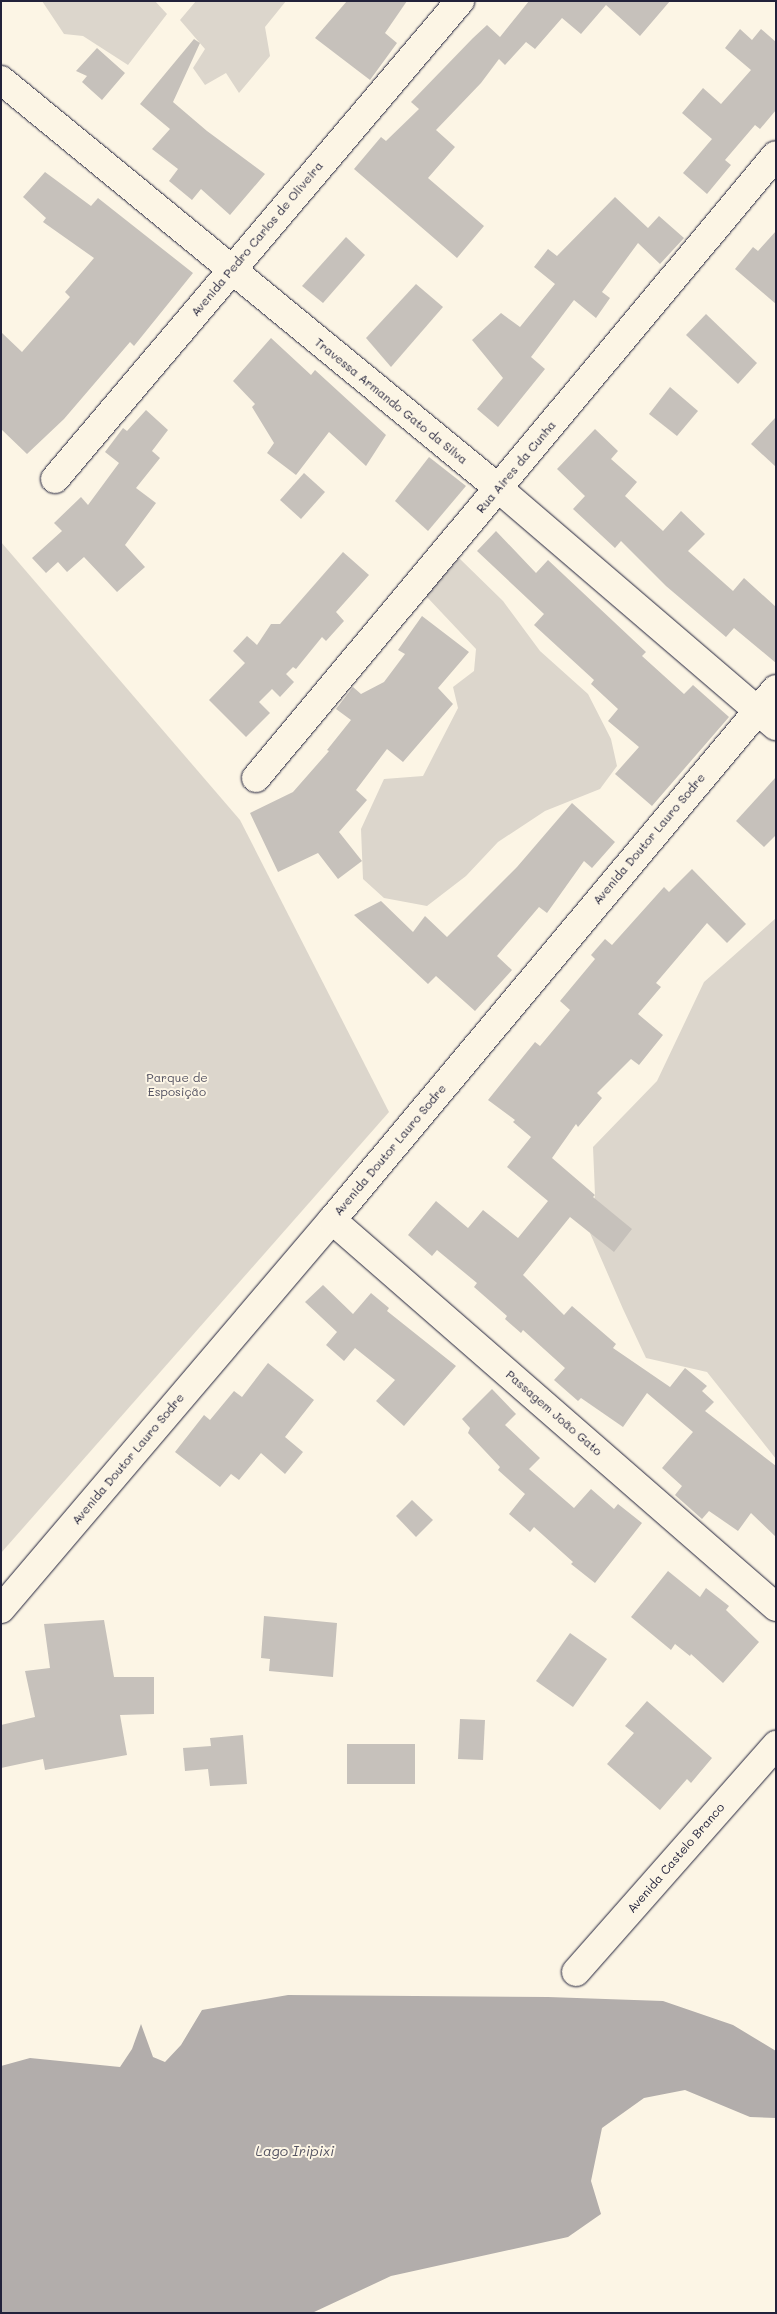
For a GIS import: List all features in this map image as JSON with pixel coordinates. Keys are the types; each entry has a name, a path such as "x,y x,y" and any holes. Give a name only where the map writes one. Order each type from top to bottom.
{"street":[{"name":"Avenida Pedro Carlos de Oliveira","path":"55,478 460,1"},
{"name":"Travessa Armando Gato da Silva","path":"1,80 498,488 766,718"},
{"name":"Rua Aires da Cunha","path":"256,778 776,155"},
{"name":"Avenida Doutor Lauro Sodre","path":"1,1610 332,1220 766,718 776,688"},
{"name":"Passagem João Gato","path":"332,1220 776,1607"},
{"name":"Avenida Castelo Branco","path":"576,1972 776,1745"}],"green space":[{"path":"42,1 155,1 167,14 128,65 83,36 64,34"},
{"path":"196,1 286,1 265,27 270,56 239,93 226,73 205,85 193,68 205,49 180,20"},
{"name":"Parque de Esposição","path":"1,542 240,820 389,1112 1,1553"},
{"path":"459,558 503,601 540,651 588,694 611,739 617,766 600,789 545,811 498,842 466,876 427,906 384,898 363,879 361,829 384,779 423,776 458,708 453,687 474,671 476,649 426,596"},
{"path":"776,918 776,1459 707,1372 646,1358 590,1233 595,1195 593,1147 657,1081 704,982"}],"water":[{"name":"Lago Iripixi","path":"288,1995 548,1997 663,2001 733,2025 776,2051 776,2118 750,2117 685,2090 644,2098 602,2128 591,2181 601,2214 568,2237 391,2276 312,2313 1,2313 1,2066 30,2058 120,2067 132,2049 141,2024 153,2057 165,2062 181,2045 202,2010"}],"building":[{"path":"347,1 407,1 385,33 397,43 370,80 315,38"},
{"path":"529,1 670,1 640,36 606,5 581,34 562,18 535,49 526,42 505,65 499,59 481,83 436,130 455,147 428,178 484,226 457,258 354,169 381,137 386,141 419,109 411,102 473,38 487,25 500,37"},
{"path":"740,29 752,40 761,29 776,42 776,110 760,129 755,125 725,160 731,165 707,194 683,173 712,139 682,113 703,88 721,104 751,70 725,48"},
{"path":"194,39 200,43 173,102 207,131 265,174 230,215 201,189 192,200 169,181 178,169 152,149 170,129 140,104"},
{"path":"97,48 125,73 102,100 82,82 87,76 76,71"},
{"path":"45,172 91,206 98,198 193,273 134,346 130,342 64,419 27,454 1,429 1,332 22,352 70,297 65,292 94,258 43,222 46,218 23,197"},
{"path":"615,197 648,228 659,216 684,238 660,264 638,243 602,292 610,298 596,318 574,300 531,357 545,369 498,427 477,409 503,378 472,340 501,313 520,327 555,284 534,267 548,249 557,256"},
{"path":"776,231 776,304 735,269 753,247 758,251"},
{"path":"346,237 365,255 323,303 302,286"},
{"path":"416,284 443,307 391,367 366,338"},
{"path":"706,314 757,363 738,384 686,335"},
{"path":"271,338 311,375 315,370 386,435 366,466 329,432 296,475 267,453 274,443 252,407 255,404 233,381"},
{"path":"670,387 698,411 677,436 649,414"},
{"path":"146,410 168,430 152,451 160,458 136,488 156,503 125,545 145,567 117,592 84,557 67,572 58,562 46,573 32,558 62,531 54,523 81,497 88,505 119,463 105,452 123,428 127,431"},
{"path":"776,417 776,467 751,444"},
{"path":"595,429 618,451 611,459 637,482 625,496 663,531 681,511 705,534 688,551 733,591 744,578 776,607 776,663 734,628 726,637 666,586 621,541 615,548 573,509 585,496 557,469"},
{"path":"429,457 466,486 428,531 395,501"},
{"path":"304,473 325,492 301,519 280,500"},
{"path":"496,531 536,573 548,560 646,652 642,656 684,694 693,685 729,717 652,806 615,774 639,747 608,721 618,709 591,684 594,680 534,625 544,614 477,551"},
{"path":"343,552 369,575 336,612 344,621 326,641 322,637 296,669 293,667 286,674 294,682 280,697 272,689 259,702 270,713 246,737 209,700 245,663 233,651 247,636 257,645 271,624 280,624"},
{"path":"422,616 469,652 438,688 453,704 403,762 387,749 356,790 367,800 339,832 362,861 338,879 318,853 278,872 250,813 293,792 329,751 327,750 351,720 336,709 353,687 361,694 384,682 405,654 398,650"},
{"path":"776,777 776,835 764,847 736,821"},
{"path":"572,803 615,842 592,868 584,861 547,913 539,907 497,956 512,970 475,1011 436,976 428,984 354,915 381,901 413,932 425,916 447,937 517,867"},
{"path":"692,869 746,924 727,943 707,923 656,983 661,987 638,1014 663,1035 639,1065 631,1059 597,1093 602,1098 578,1127 576,1124 552,1158 595,1195 593,1197 632,1229 614,1252 570,1217 523,1275 564,1315 572,1306 616,1344 613,1348 670,1387 685,1368 707,1386 702,1391 714,1402 705,1411 776,1466 776,1537 751,1513 738,1531 709,1511 702,1519 675,1495 682,1486 662,1468 693,1432 647,1393 623,1427 581,1398 578,1401 554,1380 565,1368 523,1330 521,1333 505,1319 507,1316 474,1287 477,1283 437,1250 432,1256 408,1235 436,1201 468,1228 483,1210 518,1238 548,1201 507,1167 531,1137 513,1122 515,1120 488,1100 535,1042 540,1046 570,1010 560,1001 595,959 591,955 605,939 612,945 664,887 669,892"},
{"path":"323,1285 353,1314 371,1293 389,1308 387,1311 456,1366 404,1426 376,1401 395,1380 355,1348 344,1361 326,1345 337,1332 305,1302"},
{"path":"268,1363 314,1400 285,1437 303,1452 285,1474 261,1453 239,1480 231,1474 220,1487 175,1452 204,1415 210,1420 234,1391 242,1397"},
{"path":"492,1389 516,1414 505,1425 540,1458 529,1469 574,1508 591,1489 614,1509 618,1504 642,1523 595,1583 571,1564 573,1562 534,1527 530,1532 509,1514 525,1494 498,1470 500,1467 468,1433 470,1428 462,1419"},
{"path":"412,1500 433,1520 416,1537 396,1516"},
{"path":"668,1571 700,1597 706,1588 729,1606 726,1610 759,1642 723,1683 691,1654 690,1656 675,1644 671,1650 631,1617"},
{"path":"264,1616 337,1623 333,1677 269,1671 270,1659 261,1658"},
{"path":"104,1620 114,1677 154,1677 154,1714 120,1715 127,1755 45,1770 43,1759 1,1768 1,1725 35,1717 25,1671 50,1668 44,1624"},
{"path":"570,1633 607,1659 573,1707 536,1681"},
{"path":"647,1701 712,1758 691,1783 687,1779 660,1810 607,1764 634,1733 625,1726"},
{"path":"460,1719 485,1720 483,1760 458,1759"},
{"path":"243,1735 247,1784 210,1786 208,1769 185,1771 183,1748 211,1746 210,1738"},
{"path":"347,1744 415,1744 415,1784 347,1784"}]}
